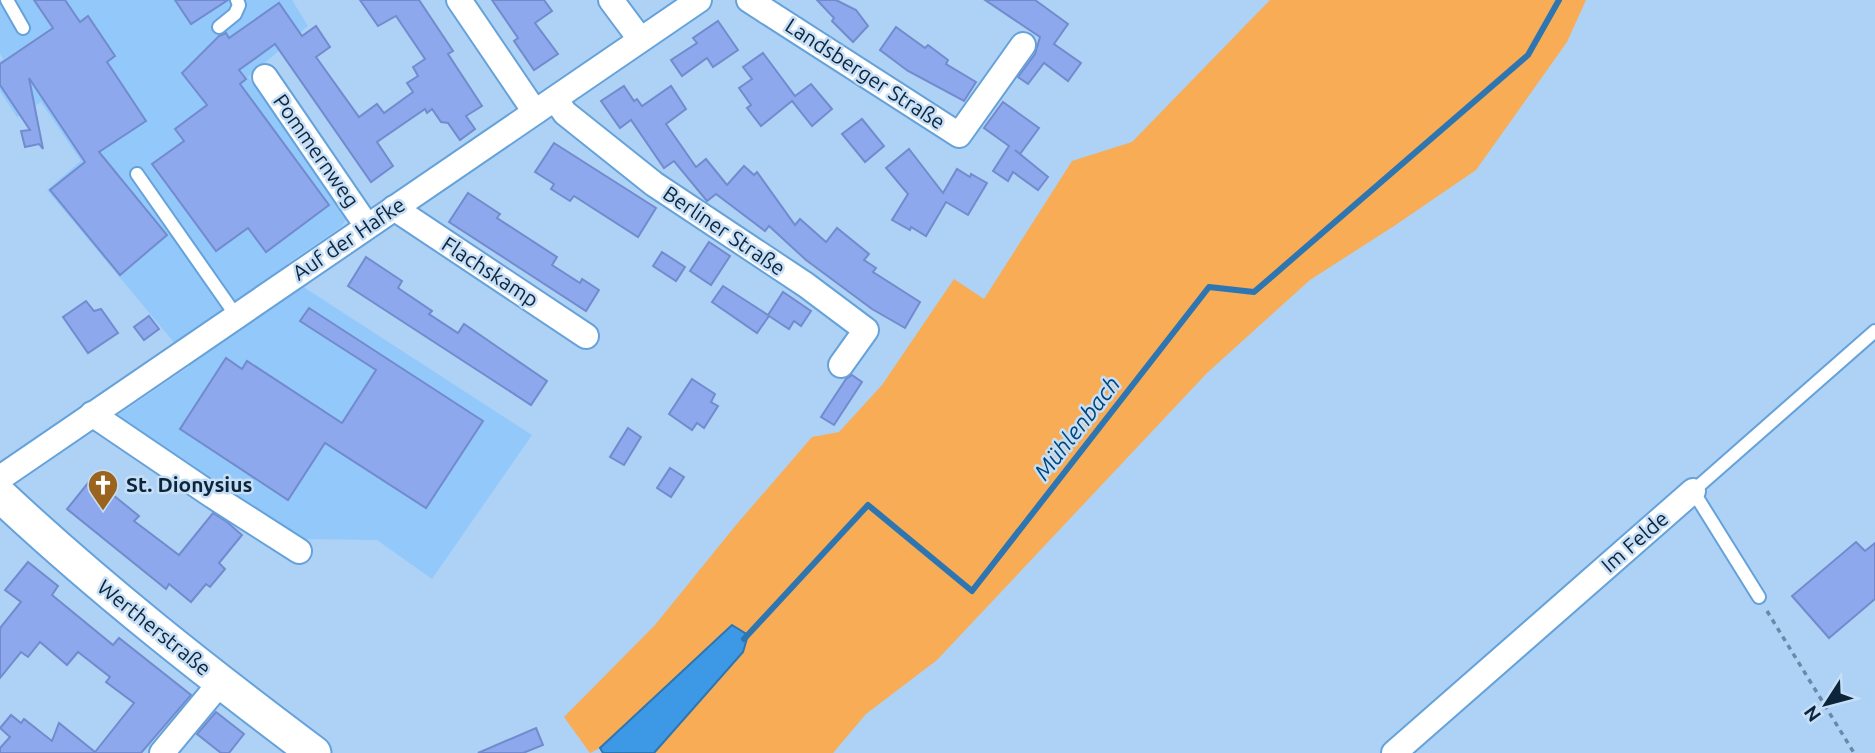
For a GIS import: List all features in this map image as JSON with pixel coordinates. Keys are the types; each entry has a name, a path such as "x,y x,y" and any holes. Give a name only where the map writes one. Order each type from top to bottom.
{"main road":[{"name":"Wertherstraße","path":"0,495 38,531 220,682 314,753"}],"street":[{"path":"459,0 545,105"},
{"path":"611,0 640,39"},
{"name":"Auf der Hafke","path":"0,478 699,0"},
{"name":"Landsberger Straße","path":"749,0 959,135 1023,45"},
{"name":"Pommernweg","path":"265,77 367,226"},
{"name":"Berliner Straße","path":"545,105 565,113 654,184 806,285 866,330 841,365"},
{"name":"Flachskamp","path":"394,208 586,336"},
{"path":"92,414 212,496 299,551"},
{"name":"Im Felde","path":"1394,753 1693,491"},
{"path":"162,753 220,682"}],"lane":[{"path":"7,0 23,28"},
{"path":"219,27 235,14 239,5 237,0"},
{"path":"137,174 237,317"},
{"name":"Im Felde","path":"1693,491 1875,331"},
{"path":"1693,491 1759,597"}],"path":[{"path":"1759,597 1854,753"}],"shaded area":[{"path":"0,0 292,0 308,26 248,77 350,214 341,227 287,264 305,288 532,435 432,579 377,540 304,539 115,417 190,366 176,345 47,190 81,161 41,102 17,117 0,91 0,61 3,59 0,53"},
{"path":"1270,0 1586,0 1567,42 1476,170 1310,280 1207,373 937,660 866,714 833,753 654,753 743,652 732,625 600,748 590,753 564,717 655,625 812,437 839,432 882,385 954,279 984,299 1072,161 1132,142"},
{"path":"732,625 748,635 743,652 654,753 603,753 600,748"}],"building":[{"path":"34,0 65,0 80,22 88,16 115,56 107,62 146,121 99,152 167,235 120,275 50,190 85,162 29,78 43,149 39,144 25,147 21,131 30,130 0,85 0,64 53,28"},
{"path":"175,0 228,0 191,24"},
{"path":"360,0 419,0 453,51 448,54 482,106 466,116 475,129 460,140 448,123 441,122 432,109 427,113 425,109 377,142 393,166 371,182 275,44 239,70 246,79 240,84 329,205 266,252 248,228 216,251 152,164 184,141 175,129 207,105 182,73 219,36 226,33 229,38 279,3 302,36 316,26 330,47 316,57 359,117 377,104 384,113 413,92 407,83 418,76 413,67 425,59 396,16 378,26"},
{"path":"492,0 544,0 552,11 535,23 558,54 534,70 514,41 518,38"},
{"path":"817,0 836,0 856,10 868,26 853,42 832,21 834,18"},
{"path":"985,0 1035,0 1068,24 1054,44 1081,63 1068,81 1044,63 1028,84 1018,77 1035,54 1040,37"},
{"path":"718,21 738,50 713,67 707,58 682,76 671,60 697,43 693,38"},
{"path":"896,27 925,48 928,45 948,60 946,64 976,82 964,101 908,71 880,50"},
{"path":"763,53 795,96 811,84 832,109 812,126 792,101 761,126 747,108 751,105 739,88 752,79 743,67"},
{"path":"624,86 634,101 637,99 642,106 671,86 686,109 666,124 696,167 706,159 727,185 744,166 754,175 757,172 795,225 800,219 826,242 837,228 869,254 864,260 876,268 873,272 920,302 905,328 872,309 806,260 769,226 765,231 716,194 707,201 674,161 664,168 631,120 620,128 601,101"},
{"path":"1003,102 1039,128 1020,154 1015,150 1048,177 1038,190 1013,172 1008,181 993,171 1009,146 984,128"},
{"path":"862,119 884,146 865,162 842,134"},
{"path":"554,143 656,208 638,237 574,196 570,201 562,196 551,189 554,184 535,172"},
{"path":"909,149 943,193 957,169 987,183 968,215 946,202 926,236 892,220 908,194 886,168"},
{"path":"468,193 500,214 497,218 557,257 552,265 580,283 582,279 599,290 586,311 449,222"},
{"path":"709,242 730,256 711,285 690,271"},
{"path":"662,252 685,267 676,281 653,266"},
{"path":"366,257 402,281 398,288 432,311 429,314 458,333 464,324 547,381 531,405 348,286"},
{"path":"723,286 768,315 783,292 811,311 801,326 794,321 789,329 769,316 757,333 712,302"},
{"path":"86,301 94,311 101,309 118,333 88,353 63,317"},
{"path":"309,308 483,421 426,508 325,443 288,500 180,429 226,358 242,369 247,361 342,423 376,370 300,321"},
{"path":"149,316 159,329 144,340 134,327"},
{"path":"852,375 862,382 834,425 821,417 846,379"},
{"path":"692,379 715,394 711,402 718,406 704,428 697,423 692,430 669,414"},
{"path":"628,428 641,437 624,465 610,457"},
{"path":"670,468 684,477 671,497 657,488"},
{"path":"92,478 139,516 134,521 179,555 213,513 227,522 242,535 219,563 225,569 210,587 206,584 191,602 169,584 166,589 67,509"},
{"path":"1856,542 1865,551 1875,543 1875,599 1829,638 1792,596"},
{"path":"28,562 58,586 52,595 113,645 119,638 191,695 141,753 0,753 0,748 10,737 0,728 11,715 21,723 24,719 52,741 59,723 95,752 134,703 106,682 110,677 78,652 67,665 40,642 28,657 21,652 0,678 0,628 21,602 5,590"},
{"path":"216,712 244,734 229,753 221,753 197,734"},
{"path":"536,728 543,745 523,753 478,753"}],"waterway":[{"name":"Mühlenbach","path":"744,639 868,505 972,591 1209,287 1254,292 1528,55 1559,0"}],"place":[{"name":"St. Dionysius","path":"103,512"}]}
